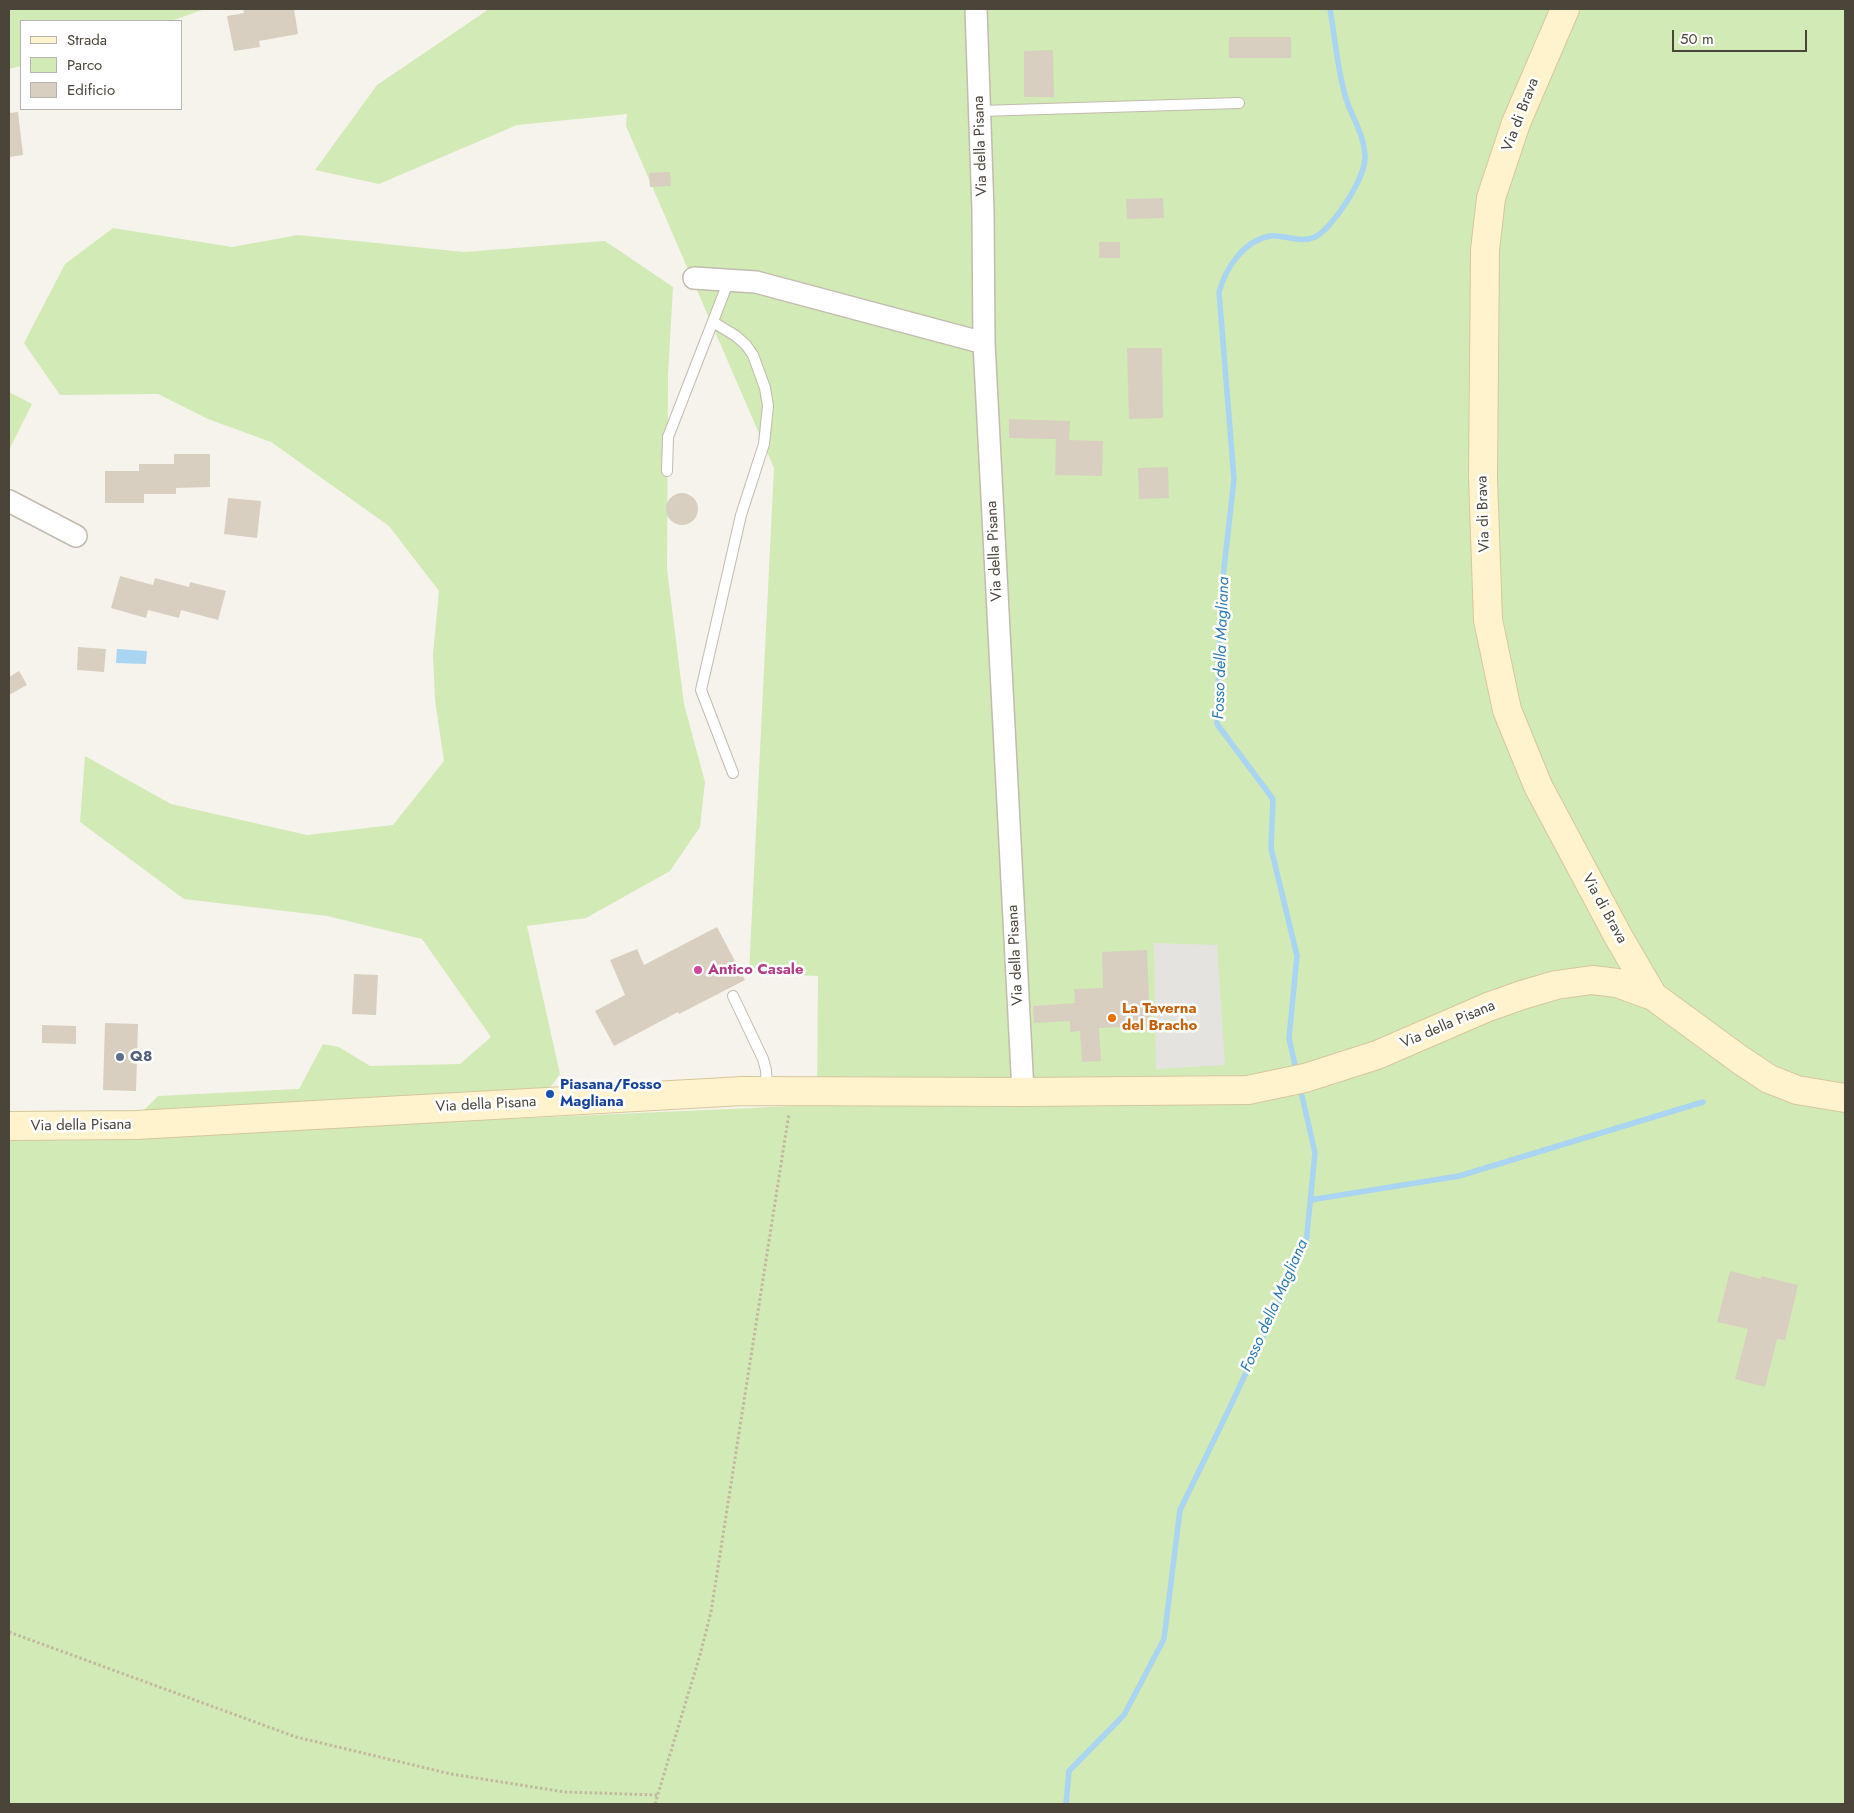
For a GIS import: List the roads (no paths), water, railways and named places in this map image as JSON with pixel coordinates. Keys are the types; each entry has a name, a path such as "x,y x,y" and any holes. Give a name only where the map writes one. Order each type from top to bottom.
{"main road":[{"name":"Via di Brava","path":"1565,9 1516,123 1491,198 1485,250 1483,457 1488,620 1507,710 1538,786 1618,936 1653,996"},
{"name":"Via della Pisana","path":"9,1126 136,1125 664,1095 767,1091 1023,1092 1240,1090 1268,1087 1326,1073 1377,1055 1506,1000 1556,985 1582,981 1604,981 1632,988 1653,996 1762,1075 1797,1090 1845,1098"}],"street":[{"name":"Via della Pisana","path":"976,9 983,211 984,343 1023,1092"},
{"path":"694,278 756,282 984,343"},
{"path":"9,502 76,536"}],"lane":[{"path":"980,111 1239,103"},
{"path":"668,471 668,437 729,280"},
{"path":"713,322 736,336 746,345 765,388 768,406 764,444 742,515 701,690 734,773"},
{"path":"733,996 763,1059 766,1070 767,1091"}],"water":[{"path":"117,649 147,651 146,664 116,663"}],"waterway":[{"name":"Fosso della Magliana","path":"1297,1074 1289,1038 1297,956 1271,848 1273,799 1217,724 1221,595 1234,479 1219,292 1231,265 1252,243 1270,236 1303,240 1315,237 1322,232 1348,200 1361,175 1365,155 1364,147 1342,84 1330,9"},
{"name":"Fosso della Magliana","path":"1066,1804 1069,1771 1124,1715 1164,1639 1180,1510 1306,1244 1315,1153 1300,1087"},
{"path":"1310,1200 1459,1176 1703,1102"}],"place":[{"name":"Antico Casale","path":"698,970"},
{"name":"La Taverna del Bracho","path":"1112,1018"},
{"name":"Q8","path":"120,1057"},
{"name":"Piasana/Fosso Magliana","path":"550,1094"}]}
